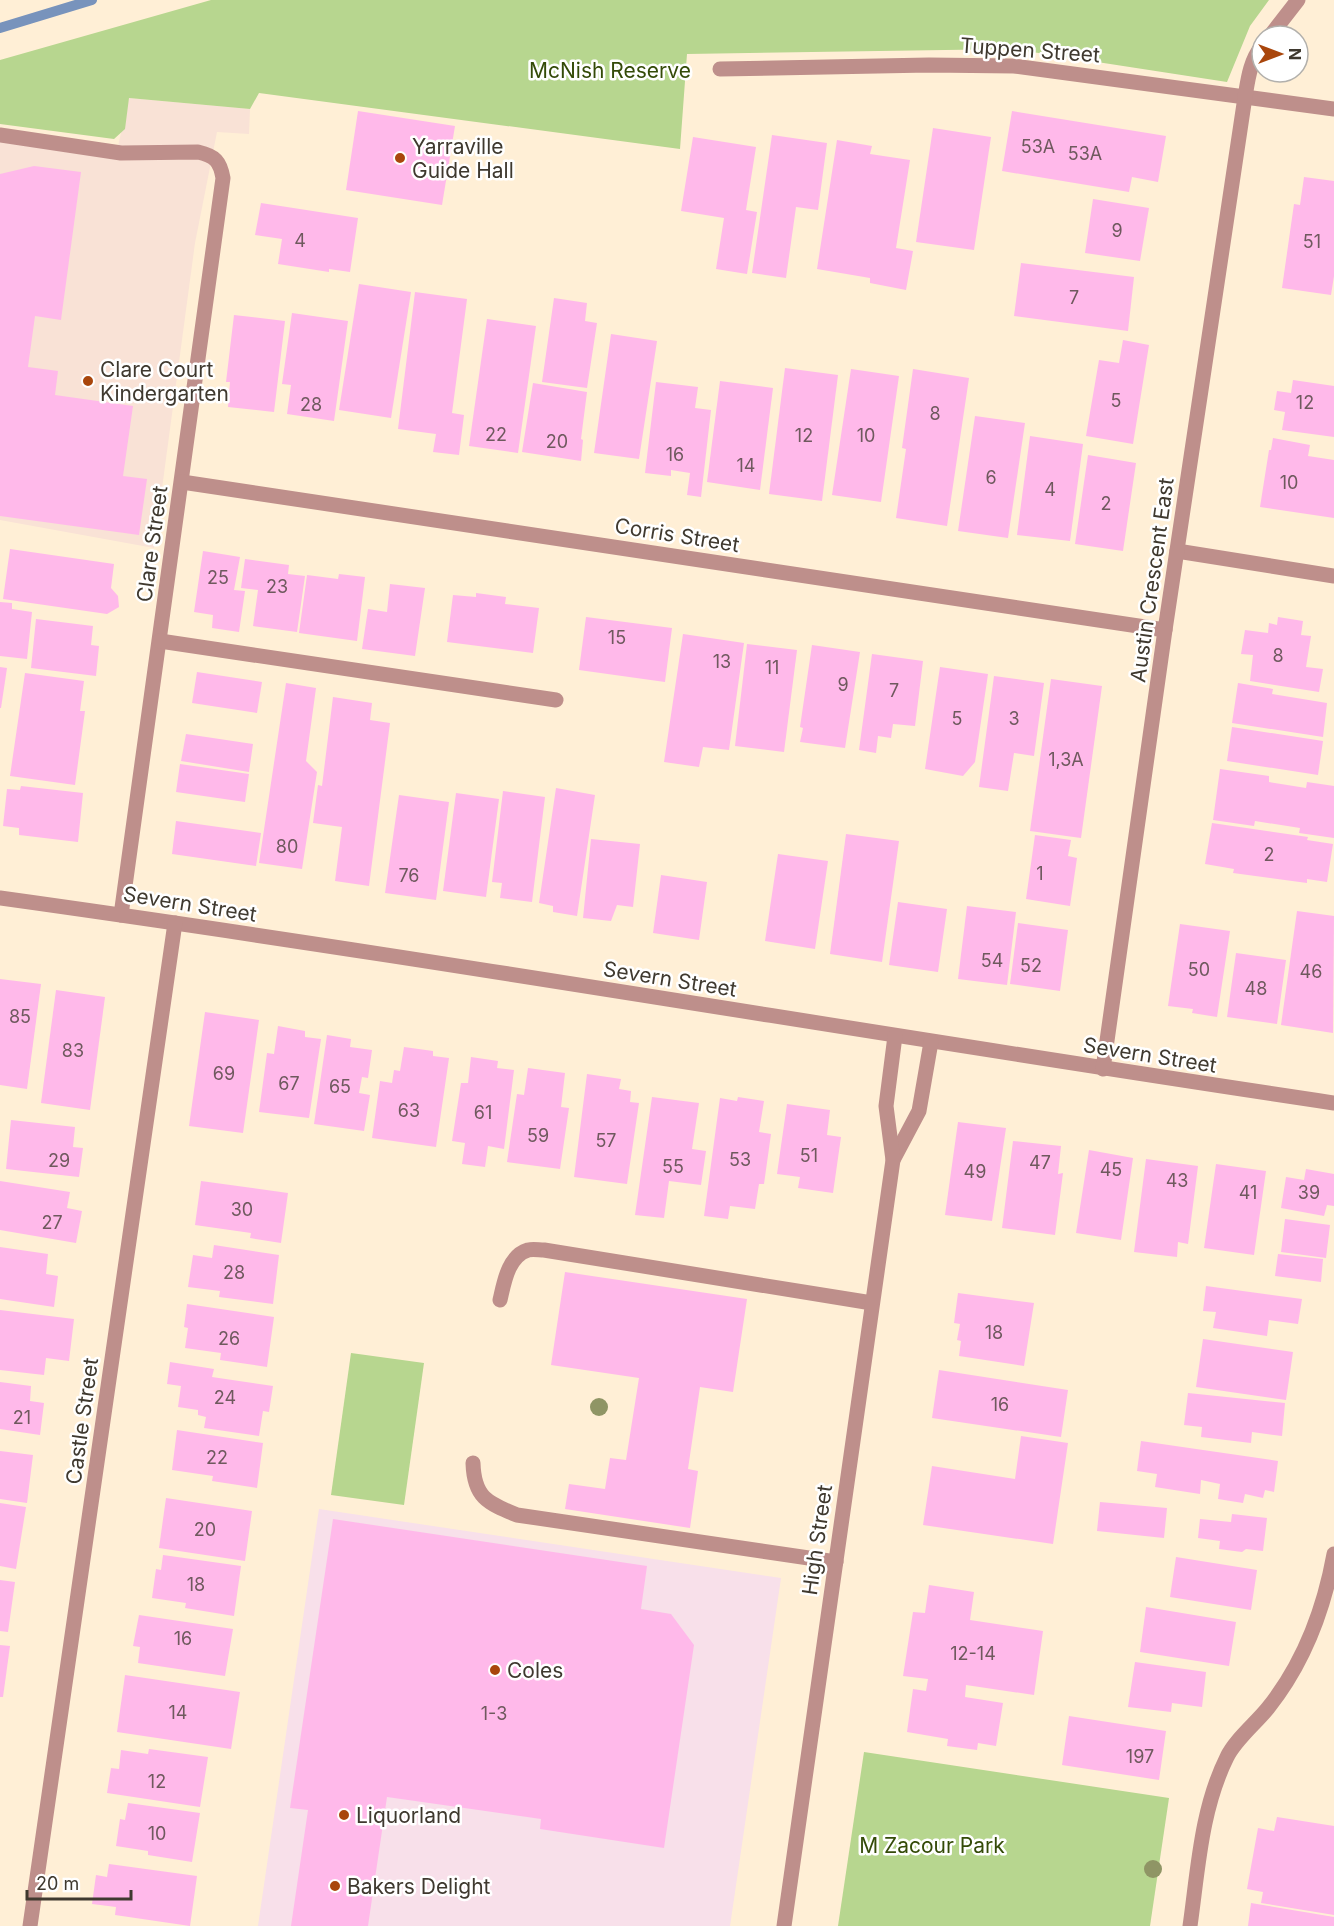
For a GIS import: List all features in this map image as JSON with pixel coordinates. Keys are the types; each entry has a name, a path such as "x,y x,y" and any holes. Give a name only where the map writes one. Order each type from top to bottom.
{"street":[{"path":"1279,24 1298,0"},
{"name":"Tuppen Street","path":"720,69 929,65 1014,66 1334,109"},
{"name":"Austin Crescent East","path":"1103,1069 1165,630 1250,69"},
{"name":"Clare Street","path":"0,135 122,153 198,152 215,159 221,167 223,178 122,915"},
{"name":"Corris Street","path":"183,482 1165,630"},
{"path":"1177,551 1334,576"},
{"path":"160,641 556,700"},
{"name":"Severn Street","path":"0,898 175,923 1103,1069 1334,1103"},
{"name":"Castle Street","path":"30,1926 175,923"},
{"name":"High Street","path":"784,1926 893,1160 886,1106 895,1036"},
{"name":"High Street","path":"893,1160 920,1111 932,1042"},
{"path":"500,1300 505,1274 517,1257 527,1250 544,1250 872,1302"},
{"path":"473,1463 474,1481 483,1495 493,1506 517,1515 836,1562"},
{"path":"1190,1926 1203,1836 1213,1790 1228,1755 1269,1707 1292,1674 1314,1629 1330,1579 1334,1554"}],"shaded area":[{"name":"Clare Court Kindergarten","path":"129,98 250,109 249,134 217,132 195,243 154,548 0,520 0,133 118,146"},
{"path":"319,1509 781,1578 730,1926 258,1926"}],"green space":[{"name":"McNish Reserve","path":"211,0 1269,0 1250,24 1227,82 1012,49 687,54 680,149 259,93 250,109 129,98 125,129 114,139 0,124 0,60"},
{"path":"351,1353 424,1363 404,1505 331,1495"},
{"name":"M Zacour Park","path":"864,1752 1169,1798 1150,1926 838,1926"}],"building":[{"name":"Yarraville Guide Hall","path":"358,111 455,126 442,205 346,190"},
{"path":"1012,111 1166,136 1158,182 1132,177 1129,192 1002,171"},
{"path":"933,128 991,137 974,250 916,242"},
{"path":"772,135 827,143 818,210 796,207 786,278 752,273"},
{"path":"693,137 756,147 746,210 757,212 747,274 716,269 724,218 681,211"},
{"path":"837,140 872,146 870,154 910,160 896,248 913,251 906,290 870,283 870,278 817,269"},
{"path":"34,166 81,172 61,320 35,316 28,367 58,371 55,395 133,406 123,476 147,479 139,535 0,516 0,174"},
{"path":"1304,177 1334,181 1334,276 1331,295 1282,288 1294,204 1300,205"},
{"path":"1093,199 1149,208 1140,261 1085,253"},
{"path":"261,203 358,218 350,272 329,269 329,272 278,264 282,239 255,235"},
{"path":"1021,263 1134,277 1128,331 1014,316"},
{"path":"359,284 411,292 391,418 339,410"},
{"path":"415,292 467,299 452,413 464,415 459,455 433,452 436,434 398,429"},
{"path":"554,298 587,303 585,321 597,323 587,388 542,382"},
{"path":"292,313 348,321 334,421 287,414 291,385 282,384"},
{"path":"234,315 285,321 274,412 228,407 230,382 226,382"},
{"path":"487,319 536,326 518,453 469,446"},
{"path":"611,334 657,341 639,459 594,453"},
{"path":"1123,340 1149,345 1133,444 1086,436 1099,360 1119,363"},
{"path":"785,368 838,375 822,501 769,494"},
{"path":"851,369 899,376 881,502 832,495"},
{"path":"913,369 969,378 947,526 896,518 906,449 902,448"},
{"path":"1293,380 1334,386 1334,437 1282,430 1285,412 1274,410 1277,391 1291,393"},
{"path":"720,381 773,388 760,490 707,482"},
{"path":"656,382 698,387 695,408 711,410 701,497 687,495 690,473 671,470 671,476 645,473"},
{"path":"533,383 587,392 581,439 583,440 581,461 522,452"},
{"path":"975,416 1025,423 1008,538 958,531"},
{"path":"1030,436 1083,444 1070,541 1017,535"},
{"path":"1273,438 1310,445 1308,456 1334,460 1334,518 1260,507"},
{"path":"1088,455 1136,463 1123,551 1075,544"},
{"path":"10,549 114,564 111,588 118,596 119,607 107,614 3,599"},
{"path":"203,551 240,557 234,590 245,591 239,632 212,628 213,615 194,612"},
{"path":"245,559 289,565 288,574 305,576 297,632 253,626 258,590 241,588"},
{"path":"339,574 365,577 357,641 299,633 307,575 338,579"},
{"path":"390,584 425,588 415,656 362,649 368,609 387,612"},
{"path":"476,593 506,597 505,604 539,608 533,653 447,642 453,595 476,597"},
{"path":"0,602 12,603 12,609 32,612 27,659 0,656"},
{"path":"586,617 672,628 665,682 579,670"},
{"path":"1278,617 1303,621 1301,635 1311,636 1306,667 1323,669 1319,692 1250,681 1253,655 1241,654 1245,630 1268,633 1269,623 1277,625"},
{"path":"36,619 93,626 91,645 99,646 96,676 31,668"},
{"path":"683,634 744,643 729,750 703,747 699,767 664,762"},
{"path":"747,644 797,650 784,752 735,746"},
{"path":"812,645 860,652 845,748 800,742 803,728 800,727"},
{"path":"872,654 923,661 915,726 893,724 891,738 878,736 876,753 859,750"},
{"path":"0,667 7,668 1,708 0,708"},
{"path":"940,667 988,674 975,762 963,776 925,769"},
{"path":"197,672 262,682 257,713 192,703"},
{"path":"25,673 84,681 80,711 85,711 75,785 10,776"},
{"path":"994,676 1044,683 1034,756 1014,753 1008,791 979,787"},
{"path":"1051,679 1102,686 1081,838 1030,831"},
{"path":"286,683 316,688 306,761 317,772 302,869 259,863"},
{"path":"1238,683 1273,689 1272,694 1327,703 1323,737 1232,723"},
{"path":"333,697 372,703 370,720 390,723 369,886 335,881 342,827 313,823 318,785 322,786"},
{"path":"1232,727 1323,741 1318,775 1227,761"},
{"path":"186,734 253,744 249,772 181,761"},
{"path":"180,764 249,774 245,802 176,792"},
{"path":"1220,769 1269,776 1269,782 1306,788 1307,782 1334,786 1334,838 1299,833 1300,828 1255,821 1254,826 1213,820"},
{"path":"21,786 83,793 78,842 19,835 19,828 3,826 7,789 20,790"},
{"path":"556,788 595,795 577,916 553,912 553,906 539,903"},
{"path":"503,791 545,797 532,902 500,898 502,883 492,882"},
{"path":"456,793 499,799 486,897 443,891"},
{"path":"399,795 449,802 436,900 385,893"},
{"path":"176,821 261,833 256,866 172,854"},
{"path":"1212,823 1308,837 1307,840 1333,844 1327,882 1307,879 1307,883 1233,873 1234,869 1205,864"},
{"path":"846,834 899,841 882,962 830,954"},
{"path":"1035,835 1071,840 1068,856 1077,858 1070,906 1026,899"},
{"path":"591,839 640,844 633,907 617,905 611,921 583,918"},
{"path":"778,854 828,861 815,949 765,941"},
{"path":"661,875 707,882 699,940 653,933"},
{"path":"898,902 947,909 938,972 889,965"},
{"path":"967,906 1016,912 1007,985 958,979"},
{"path":"1297,911 1334,916 1333,1033 1281,1025"},
{"path":"1018,923 1068,930 1060,991 1010,984"},
{"path":"1180,924 1230,931 1217,1017 1192,1013 1193,1009 1168,1006"},
{"path":"1236,953 1286,960 1277,1024 1227,1017"},
{"path":"0,979 41,984 27,1089 0,1085"},
{"path":"56,990 105,997 90,1110 41,1103"},
{"path":"205,1012 259,1020 243,1133 189,1126"},
{"path":"278,1026 305,1031 305,1037 321,1039 309,1118 259,1112 267,1053 274,1054"},
{"path":"327,1035 351,1039 350,1047 372,1050 368,1078 362,1077 359,1093 370,1095 364,1131 314,1124"},
{"path":"404,1047 433,1051 433,1056 449,1058 436,1147 372,1138 380,1081 392,1083 394,1070 400,1071"},
{"path":"471,1057 498,1061 497,1068 514,1070 504,1149 488,1146 485,1167 462,1164 465,1143 452,1141 461,1083 468,1083"},
{"path":"528,1068 565,1073 561,1107 569,1108 560,1169 507,1162 517,1094 524,1095"},
{"path":"587,1074 621,1079 619,1089 631,1091 630,1102 639,1103 627,1184 574,1177"},
{"path":"652,1097 699,1103 692,1149 706,1151 701,1185 669,1181 664,1218 635,1215"},
{"path":"738,1097 764,1101 759,1132 771,1134 764,1184 759,1184 755,1209 730,1206 728,1219 704,1216 720,1098 737,1101"},
{"path":"787,1104 830,1110 827,1135 841,1137 833,1193 798,1188 800,1177 777,1174"},
{"path":"11,1120 75,1127 73,1147 83,1148 79,1177 6,1169"},
{"path":"958,1122 1006,1128 992,1221 945,1215"},
{"path":"1013,1141 1061,1146 1058,1174 1063,1173 1055,1235 1002,1228"},
{"path":"1089,1150 1133,1158 1121,1240 1076,1233"},
{"path":"1146,1159 1198,1166 1188,1244 1178,1242 1177,1257 1134,1252"},
{"path":"1216,1164 1266,1171 1254,1255 1204,1248"},
{"path":"1306,1169 1334,1174 1334,1206 1327,1205 1324,1216 1281,1208 1286,1177 1304,1180"},
{"path":"0,1181 70,1192 67,1208 82,1211 76,1243 0,1230"},
{"path":"201,1181 288,1193 281,1243 250,1238 251,1233 195,1225"},
{"path":"1285,1219 1330,1225 1326,1258 1281,1252"},
{"path":"214,1245 279,1255 273,1304 219,1297 220,1291 188,1287 193,1255 212,1258"},
{"path":"0,1247 48,1254 46,1274 58,1276 54,1307 0,1299"},
{"path":"1278,1254 1323,1259 1321,1282 1275,1276"},
{"path":"565,1272 747,1299 733,1392 700,1387 688,1469 698,1471 690,1528 565,1509 569,1484 605,1489 610,1458 626,1460 639,1378 551,1365"},
{"path":"1206,1286 1302,1299 1298,1324 1269,1320 1267,1336 1213,1328 1216,1312 1203,1311"},
{"path":"958,1293 1034,1303 1024,1366 959,1356 961,1341 957,1340 960,1324 954,1323"},
{"path":"187,1304 274,1317 267,1367 220,1360 221,1353 185,1348 188,1328 184,1327"},
{"path":"0,1310 74,1319 69,1361 46,1358 44,1375 0,1370"},
{"path":"1203,1339 1293,1352 1286,1400 1196,1387"},
{"path":"170,1362 214,1369 212,1377 273,1386 269,1412 263,1411 259,1436 204,1428 206,1417 198,1415 198,1410 178,1407 181,1386 167,1384"},
{"path":"939,1370 1068,1390 1061,1437 932,1418"},
{"path":"0,1382 31,1386 30,1401 44,1403 40,1435 0,1429"},
{"path":"1188,1393 1285,1403 1282,1436 1252,1432 1251,1443 1201,1437 1202,1427 1184,1425"},
{"path":"177,1430 263,1443 257,1488 212,1481 213,1476 172,1470"},
{"path":"1021,1436 1068,1443 1053,1544 923,1525 932,1466 1015,1479"},
{"path":"1141,1441 1278,1461 1274,1492 1265,1490 1263,1498 1245,1494 1243,1503 1218,1499 1220,1484 1201,1480 1200,1494 1155,1487 1157,1474 1137,1471"},
{"path":"0,1451 33,1455 27,1503 0,1499"},
{"path":"166,1498 252,1511 245,1561 159,1548"},
{"path":"1100,1502 1167,1508 1164,1538 1097,1531"},
{"path":"0,1503 26,1507 16,1569 0,1566"},
{"path":"1232,1514 1267,1518 1263,1551 1246,1549 1242,1552 1219,1549 1220,1541 1198,1538 1200,1519 1231,1522"},
{"path":"333,1519 647,1566 641,1609 671,1614 694,1645 664,1848 540,1829 541,1819 387,1797 368,1926 291,1926 308,1810 290,1808"},
{"path":"163,1555 241,1566 234,1616 185,1608 186,1603 152,1598 156,1569 161,1570"},
{"path":"1176,1557 1257,1570 1251,1610 1170,1597"},
{"path":"0,1580 15,1582 8,1632 0,1631"},
{"path":"929,1585 974,1592 970,1620 1043,1631 1034,1695 966,1685 965,1697 1003,1703 996,1746 978,1743 977,1750 947,1746 948,1739 907,1732 913,1689 926,1691 928,1679 903,1676 913,1612 925,1613"},
{"path":"1146,1607 1236,1622 1229,1666 1140,1652"},
{"path":"139,1615 233,1629 225,1676 138,1663 140,1647 133,1646"},
{"path":"0,1645 10,1646 3,1697 0,1697"},
{"path":"1135,1662 1206,1672 1202,1707 1172,1703 1171,1712 1128,1707"},
{"path":"125,1675 240,1692 231,1749 117,1732"},
{"path":"1069,1716 1166,1731 1159,1780 1062,1765"},
{"path":"149,1749 208,1757 200,1807 107,1793 111,1768 119,1769 121,1750 148,1754"},
{"path":"128,1803 200,1813 192,1862 148,1855 148,1851 116,1846 120,1819 125,1820"},
{"path":"1277,1817 1334,1826 1334,1915 1261,1903 1263,1892 1247,1889 1258,1828 1274,1831"},
{"path":"109,1864 197,1876 190,1926 115,1915 116,1907 92,1904 96,1875 107,1877"},
{"path":"1251,1903 1334,1917 1334,1926 1248,1926"}],"waterway":[{"path":"0,28 92,0"}],"place":[{"name":"Yarraville Guide Hall","path":"400,158"},
{"name":"Clare Court Kindergarten","path":"88,381"},
{"name":"Coles","path":"495,1670"},
{"name":"Liquorland","path":"344,1815"},
{"name":"Bakers Delight","path":"335,1886"}]}
